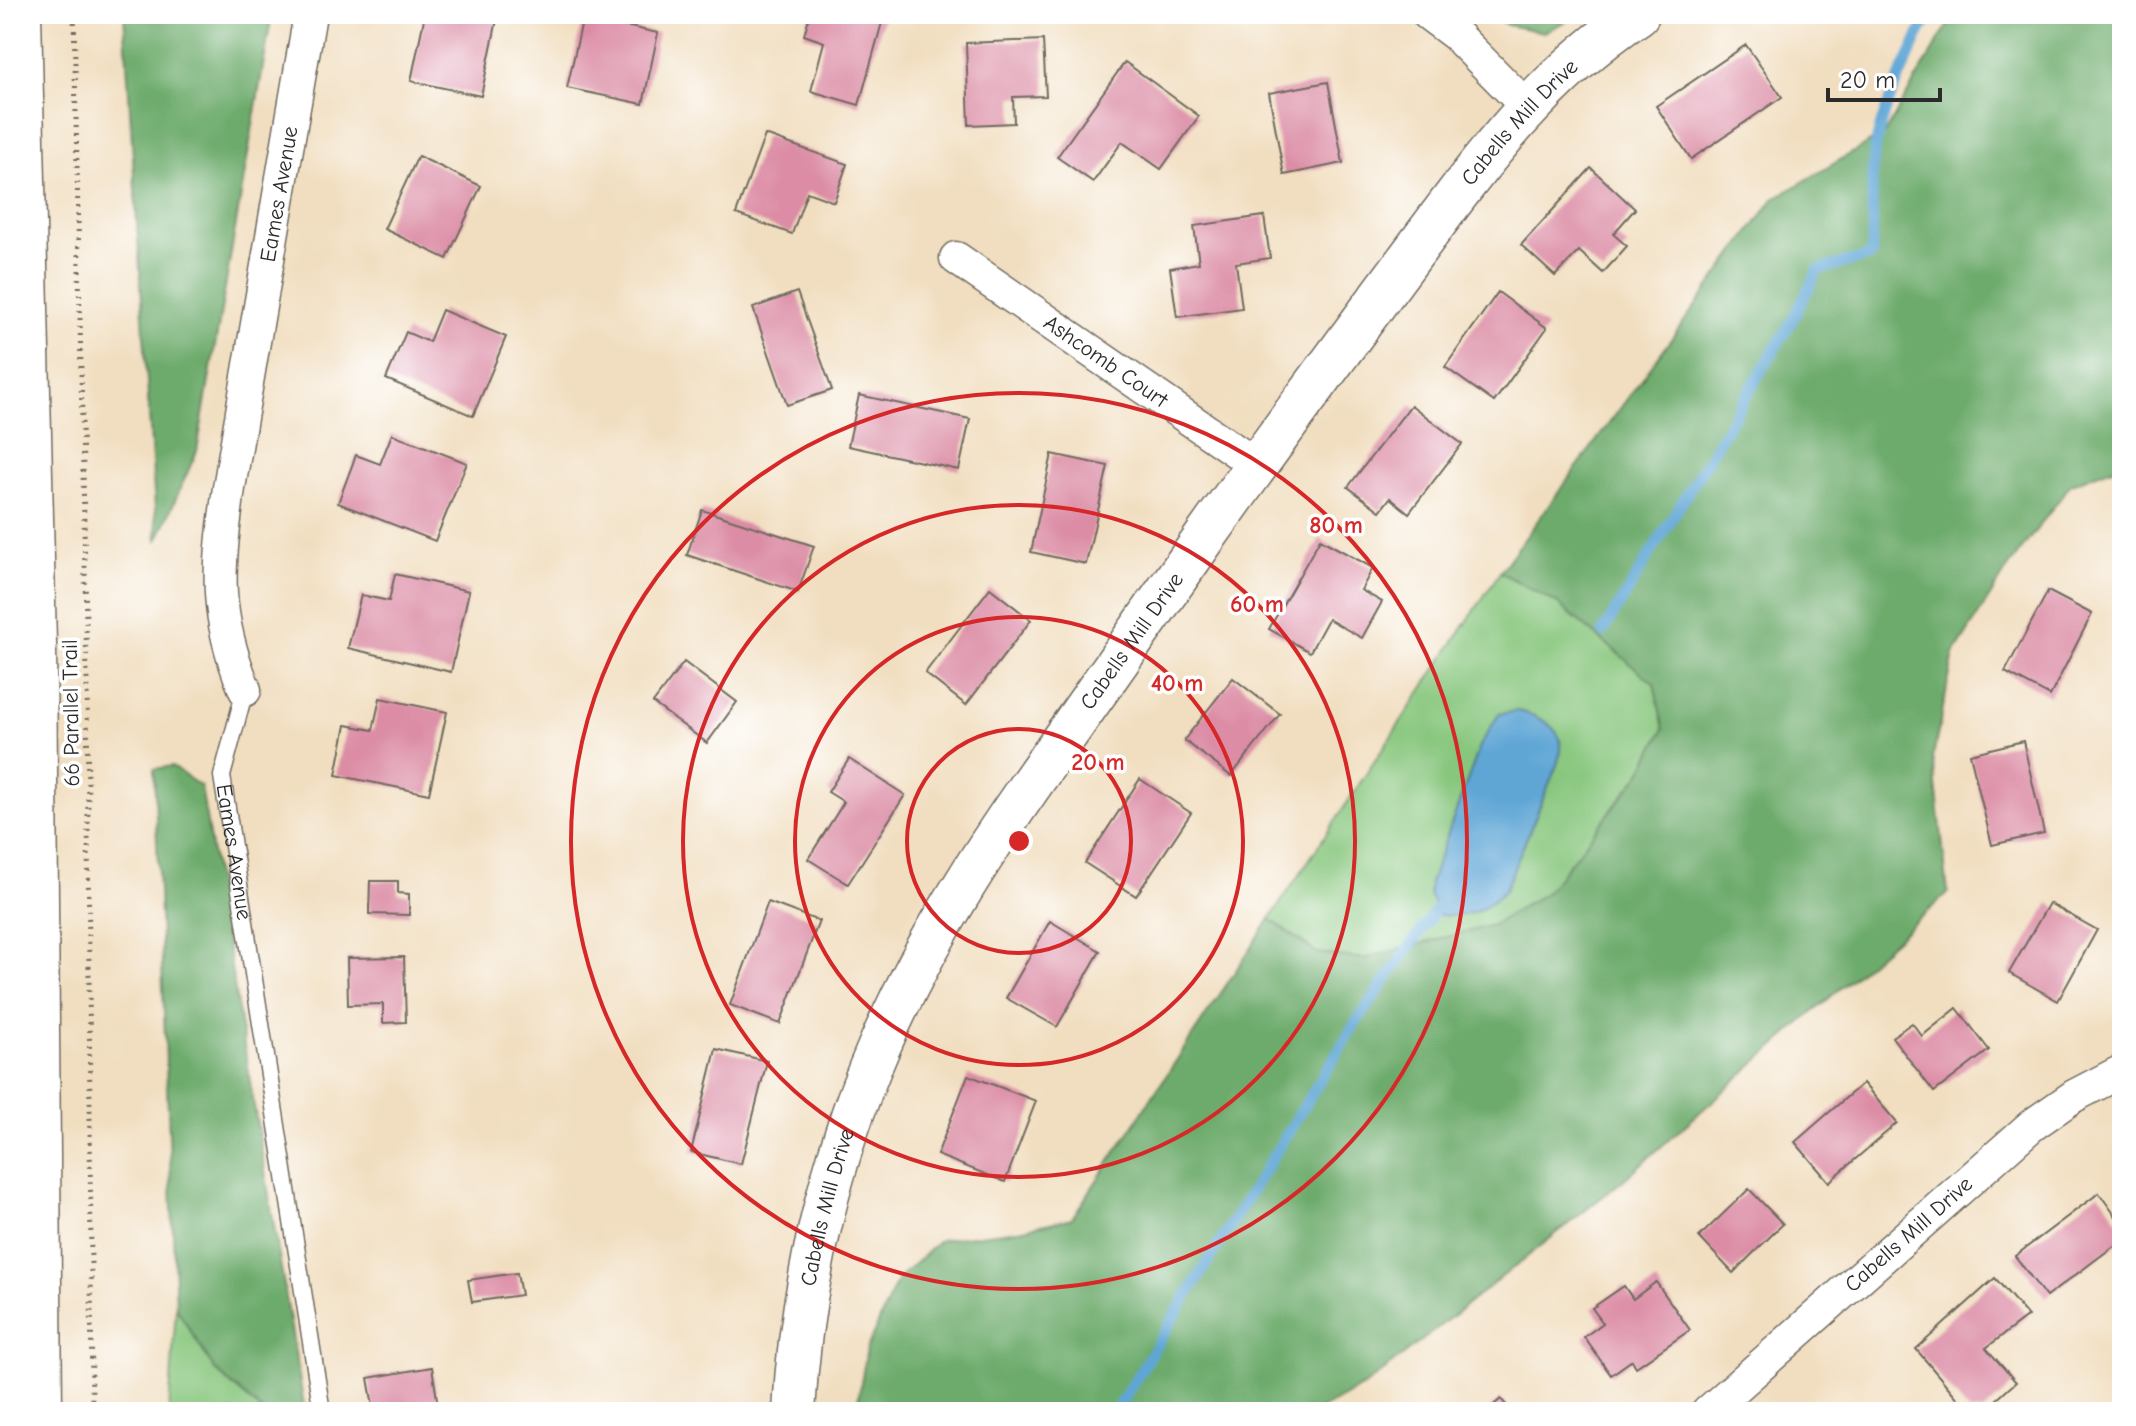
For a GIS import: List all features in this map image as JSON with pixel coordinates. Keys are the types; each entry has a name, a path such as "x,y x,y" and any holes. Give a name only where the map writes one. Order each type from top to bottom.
{"highway":[{"path":"19,14 34,644 40,1412"}],"street":[{"name":"Eames Avenue","path":"245,690 229,652 222,620 220,559 229,488 310,14"},
{"path":"1428,14 1456,35 1528,108"},
{"name":"Cabells Mill Drive","path":"794,1412 803,1314 831,1183 877,1051 904,990 939,925 1013,809 1256,465 1486,153 1570,66 1638,14"},
{"name":"Ashcomb Court","path":"956,258 1256,465"},
{"name":"Cabells Mill Drive","path":"1708,1412 2031,1126 2074,1096 2122,1071"}],"lane":[{"name":"Eames Avenue","path":"245,690 222,776 322,1412"}],"path":[{"name":"66 Parallel Trail","path":"74,14 87,689 92,1412"}],"green space":[{"path":"124,14 272,14 197,451 157,541"},
{"path":"1492,14 1580,14 1544,32 1507,25"},
{"path":"1958,14 2122,14 2122,464 2071,484 2009,566 1954,654 1933,756 1948,893 1621,1182 1367,1384 1316,1412 856,1412 867,1348 898,1279 940,1240 1019,1230 1072,1218 1270,919 1317,953 1363,959 1493,925 1547,892 1640,774 1664,729 1654,683 1557,603 1500,572 1774,199 1884,134 1951,20"},
{"path":"1500,572 1557,603 1654,683 1664,729 1640,774 1547,892 1493,925 1363,959 1317,953 1270,919"},
{"path":"172,766 201,787 305,1412 263,1412 214,1369 176,1307 154,769"},
{"path":"176,1307 214,1369 263,1412 169,1412"}],"water":[{"path":"1518,711 1539,718 1556,732 1561,748 1557,765 1505,890 1476,912 1440,915 1429,895 1430,882 1480,746 1499,714"}],"building":[{"path":"425,14 498,15 481,96 411,81"},
{"path":"810,14 865,14 883,19 859,105 811,91 824,42 804,35"},
{"path":"583,17 658,33 643,104 567,88"},
{"path":"1043,40 1046,96 1013,97 1014,123 969,125 966,43"},
{"path":"1746,45 1782,97 1691,159 1656,106"},
{"path":"1125,62 1199,116 1161,169 1122,142 1093,182 1057,157"},
{"path":"1328,82 1343,163 1284,175 1269,93"},
{"path":"765,135 847,164 834,202 807,192 792,234 736,214"},
{"path":"418,156 481,186 447,259 384,229"},
{"path":"1591,168 1635,209 1613,234 1627,246 1603,273 1579,251 1555,276 1521,245"},
{"path":"1264,216 1270,258 1236,263 1242,308 1177,317 1170,268 1199,263 1194,226"},
{"path":"797,292 832,390 787,405 753,308"},
{"path":"1498,292 1547,328 1494,402 1445,367"},
{"path":"442,310 506,337 473,416 386,379 406,332 429,342"},
{"path":"859,395 970,419 959,470 848,446"},
{"path":"1411,405 1462,444 1409,513 1390,498 1380,511 1348,487"},
{"path":"392,434 467,463 435,541 338,503 356,455 380,464"},
{"path":"1052,454 1108,466 1086,564 1031,552"},
{"path":"702,510 814,546 798,592 687,555"},
{"path":"1320,539 1373,568 1361,590 1382,602 1362,638 1328,619 1310,652 1269,629"},
{"path":"395,574 469,591 451,672 348,648 361,595 389,601"},
{"path":"990,588 1031,620 966,705 925,673"},
{"path":"2048,591 2092,614 2050,696 2005,672"},
{"path":"684,662 737,702 707,743 653,703"},
{"path":"1233,678 1280,714 1231,776 1184,740"},
{"path":"380,698 447,712 429,794 336,775 346,725 373,730"},
{"path":"2023,741 2044,833 1992,845 1970,754"},
{"path":"849,759 905,795 848,884 808,859 844,802 828,792"},
{"path":"1140,779 1191,813 1136,896 1085,863"},
{"path":"370,881 398,881 398,893 409,894 409,915 369,914"},
{"path":"768,902 819,921 780,1024 730,1005"},
{"path":"2049,903 2097,930 2058,1001 2009,973"},
{"path":"1050,921 1100,951 1057,1027 1006,998"},
{"path":"404,957 406,1022 383,1023 383,1004 348,1005 347,958"},
{"path":"1957,1008 1989,1050 1934,1092 1892,1037 1912,1023 1922,1036"},
{"path":"716,1049 767,1061 741,1164 691,1152"},
{"path":"968,1075 1036,1101 1005,1182 937,1155"},
{"path":"1863,1083 1897,1123 1829,1182 1795,1142"},
{"path":"1749,1189 1783,1224 1733,1273 1699,1237"},
{"path":"2099,1193 2122,1225 2122,1240 2046,1297 2015,1256"},
{"path":"517,1273 521,1295 472,1302 468,1280"},
{"path":"1995,1278 2028,1316 1986,1348 2016,1382 1983,1412 1969,1412 1916,1349"},
{"path":"1656,1282 1690,1330 1636,1367 1632,1360 1611,1375 1584,1337 1603,1323 1592,1308 1624,1286 1633,1299"},
{"path":"432,1367 439,1412 374,1412 368,1378"},
{"path":"1501,1399 1512,1412 1485,1412"}],"waterway":[{"path":"1603,632 1793,319 1818,270 1871,256 1873,163 1880,128 1922,28 1934,14"},
{"path":"1115,1412 1355,1024 1445,897"}]}
